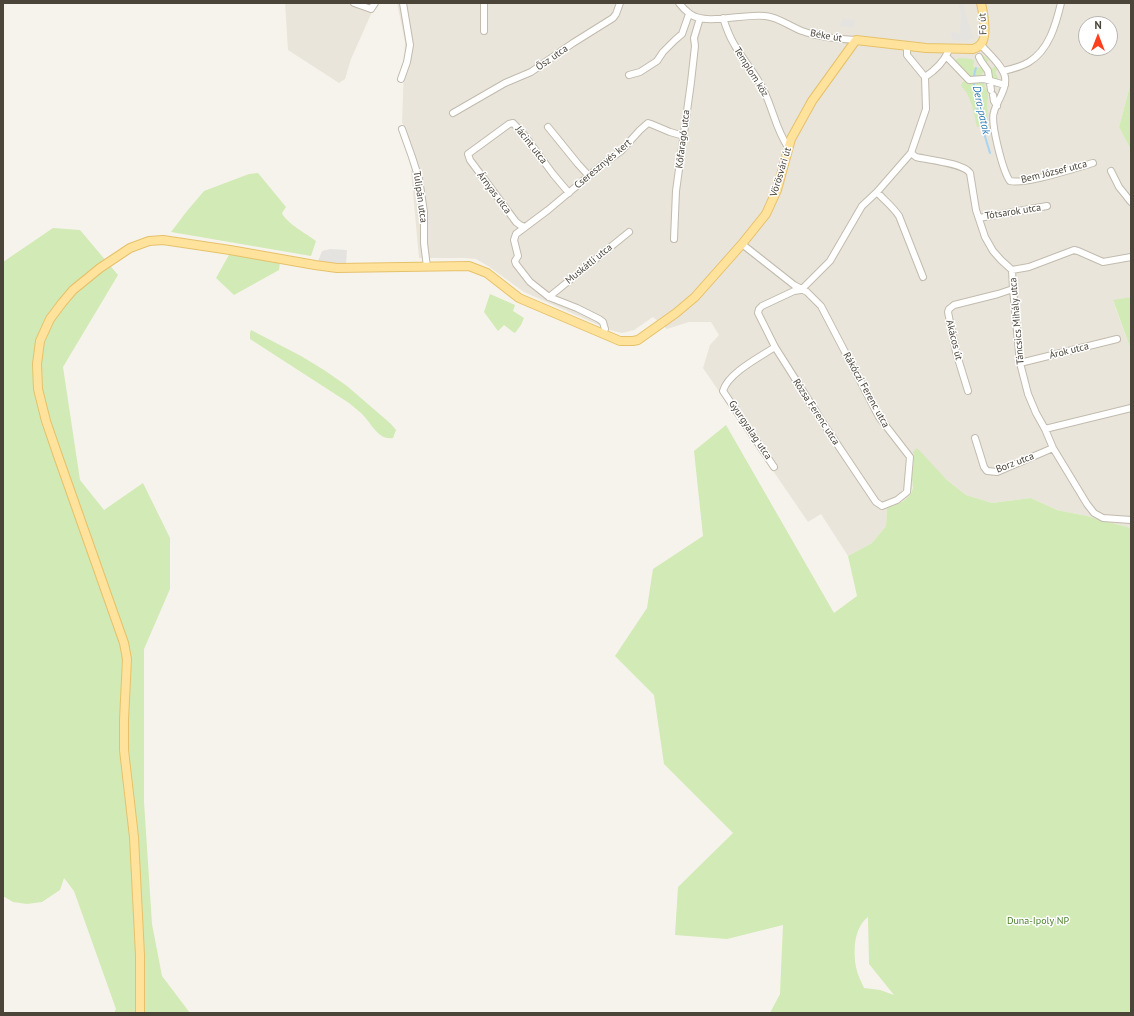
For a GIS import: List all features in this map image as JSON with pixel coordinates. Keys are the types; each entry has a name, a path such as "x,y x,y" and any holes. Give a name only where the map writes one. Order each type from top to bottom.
{"main road":[{"name":"Fő út","path":"980,3 984,22 984,41 981,45"},
{"name":"Béke út","path":"856,40 907,46 947,55 973,49 981,45"},
{"name":"Vörösvári út","path":"140,1013 140,955 134,837 124,750 127,659 124,643 46,421 38,389 37,364 40,341 50,319 73,290 100,268 130,248 149,241 163,240 337,268 469,266 487,273 519,298 620,341 638,340 676,313 694,297 742,244 766,214 774,198 791,139 812,101 856,40"}],"street":[{"path":"354,3 371,9 375,3"},
{"path":"401,79 407,62 410,45 403,3"},
{"path":"484,3 484,31"},
{"name":"Ősz utca","path":"453,113 505,83 531,72 613,18 620,3"},
{"name":"Béke út","path":"679,3 689,14 700,18 754,16 772,17 803,31 856,40"},
{"path":"981,45 1003,71 1023,66 1031,62 1052,35 1061,3"},
{"path":"629,75 640,72 657,61 674,40 682,34 689,14"},
{"name":"Kőfaragó utca","path":"674,239 676,191 695,46 694,38 700,18"},
{"name":"Templom köz","path":"723,18 733,43 763,89 769,101 778,128 788,147"},
{"path":"682,34 694,38"},
{"path":"742,244 801,290 830,261 862,206 877,192 911,153 926,109 925,77 907,55 907,46"},
{"path":"925,77 932,72 947,55 969,80 984,79 1004,85"},
{"path":"979,57 987,69 994,101 997,106"},
{"name":"Bem József utca","path":"1003,71 1005,78 1004,85 993,113 993,125 1002,162 1006,175 1010,181 1016,182 1034,180 1093,163"},
{"name":"Jácint utca","path":"468,154 509,124 513,123 525,136 569,193"},
{"name":"Cseresznyés kert","path":"602,334 605,329 603,322 599,319 571,305 549,297 530,282 516,264 518,256 514,240 516,234 519,230 548,210 603,164 621,151 640,130 648,124 684,136"},
{"path":"548,127 589,176"},
{"name":"Tulipán utca","path":"402,129 418,179 424,212 424,243 427,267"},
{"name":"Táncsics Mihály utca","path":"911,153 916,156 952,164 966,169 971,175 978,218 985,237 993,251 1012,270 1020,363 1028,394 1036,413 1053,448 1094,513 1103,518 1131,520"},
{"name":"Árnyas utca","path":"468,154 473,164 516,222 525,227"},
{"path":"1111,171 1119,187 1131,202"},
{"path":"877,192 894,208 899,216 923,277"},
{"name":"Tótsarok utca","path":"978,218 1047,206"},
{"name":"Muskátli utca","path":"549,297 628,232"},
{"path":"1012,270 1028,267 1074,250 1078,250 1103,262 1131,257"},
{"name":"Akácos út","path":"968,391 956,352 948,312 949,309 954,305 998,294 1013,288"},
{"name":"Rózsa Ferenc utca","path":"801,290 794,291 762,306 758,312 775,347 824,426 876,502 882,506"},
{"name":"Rákóczi Ferenc utca","path":"801,290 807,292 821,306 879,417 910,456 907,492 897,500 882,506"},
{"name":"Árok utca","path":"1020,363 1117,339"},
{"name":"Gyurgyalag utca","path":"774,467 723,391 727,382 738,371 775,347"},
{"path":"1045,429 1131,408"},
{"name":"Borz utca","path":"976,438 984,467 987,471 992,472 997,472 1053,448"}],"shaded area":[{"path":"285,3 376,3 351,59 345,79 339,83 288,50"},
{"path":"397,3 1131,3 1131,82 1119,127 1131,150 1131,297 1113,301 1131,350 1131,528 1087,516 1057,510 1031,498 992,503 966,495 913,452 915,460 911,475 913,485 911,493 907,499 887,508 886,526 872,543 848,556 821,514 808,522 703,368 710,345 719,335 711,322 689,322 667,329 653,317 634,330 622,333 610,330 524,292 476,259 419,258 411,171 418,168 402,122 405,42"},
{"path":"958,3 963,3 974,38 965,41 952,40 951,32 960,33 961,16"},
{"path":"842,18 855,20 854,28 840,26"},
{"path":"330,249 347,250 346,265 317,264 322,251"}],"green space":[{"path":"982,55 989,59 987,62 992,69 995,66 998,69 995,72 999,82 995,82 991,76 992,74 990,68 984,62 985,61"},
{"path":"958,58 972,59 974,61 973,67 979,68 982,65 986,69 984,73 982,73 982,78 971,79 954,62"},
{"path":"967,79 982,80 985,85 988,94 988,124 977,127 972,105 967,93 961,86"},
{"path":"1131,82 1131,150 1119,127"},
{"path":"258,173 286,207 282,213 284,217 316,241 311,256 171,232 204,191 249,174"},
{"path":"53,228 80,230 118,275 63,367 80,480 104,510 143,483 170,538 170,589 144,649 144,802 152,924 162,976 190,1013 114,1013 116,1009 74,891 64,878 60,890 42,902 27,904 13,902 3,896 3,262"},
{"path":"230,253 280,262 279,270 234,295 216,278"},
{"path":"490,294 515,305 513,311 524,318 515,333 504,325 498,331 484,312"},
{"path":"1131,297 1131,350 1113,300"},
{"path":"251,330 301,356 347,386 391,424 396,430 393,438 383,437 361,413 349,403 250,339"},
{"name":"Duna-Ipoly NP","path":"726,425 834,613 857,596 848,556 872,543 886,526 887,508 903,501 910,495 913,487 913,452 917,448 946,479 966,495 992,503 1031,498 1057,510 1087,516 1131,528 1131,1013 770,1013 780,994 783,925 727,939 675,935 678,887 733,833 664,764 654,695 615,656 647,608 653,569 703,536 694,451","holes":["868,917 869,964 894,995 880,990 864,988 857,972 855,960 857,933 863,922"]}],"waterway":[{"name":"Dera-patak","path":"976,68 974,77 975,98 990,153"}]}
